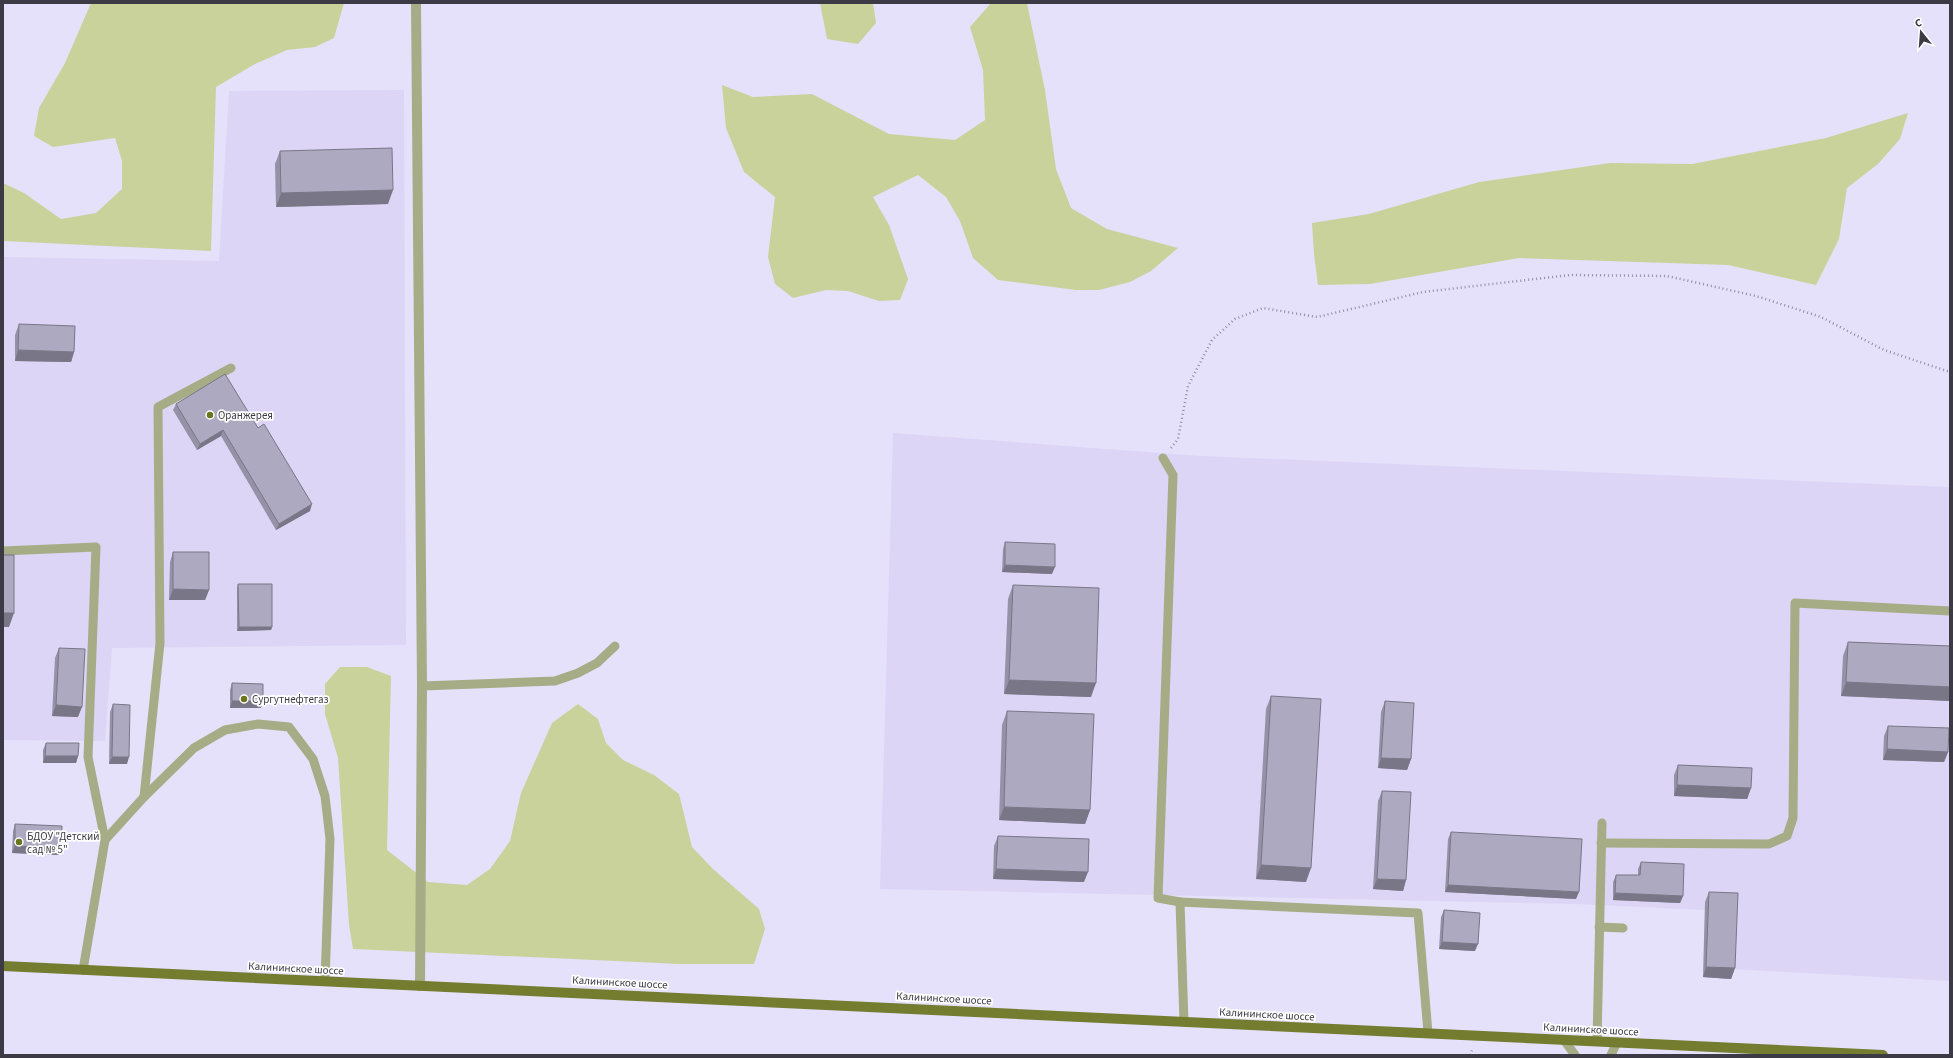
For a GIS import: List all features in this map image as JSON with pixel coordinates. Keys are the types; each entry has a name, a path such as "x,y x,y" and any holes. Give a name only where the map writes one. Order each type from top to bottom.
{"main road":[{"name":"Калининское шоссе","path":"3,966 1883,1055"}],"street":[{"path":"416,3 422,686 420,986"}],"lane":[{"path":"144,797 160,643 158,407 231,368"},
{"path":"1163,458 1173,475 1158,898 1180,902 1418,913 1428,1033"},
{"path":"3,551 96,547 88,758 105,840 83,970"},
{"path":"1601,843 1769,844 1787,836 1793,818 1795,602 1950,611"},
{"path":"422,686 555,681 578,673 597,663 615,646"},
{"path":"105,840 144,797 194,748 225,730 258,724 289,727 313,759 325,796 330,839 325,981"},
{"path":"1597,1041 1602,823"},
{"path":"1180,902 1184,1022"},
{"path":"1599,928 1623,928"},
{"path":"1564,1040 1575,1055"},
{"path":"1611,1055 1617,1042"}],"path":[{"path":"1163,458 1178,439 1188,386 1212,340 1235,319 1263,308 1317,317 1423,292 1570,276 1667,276 1756,296 1822,317 1884,350 1950,372"}],"shaded area":[{"path":"404,90 406,645 112,648 105,741 3,740 3,257 219,261 229,91"},
{"path":"893,433 1201,456 1950,487 1950,981 1732,969 1731,979 1703,977 1705,910 1575,904 880,889"}],"green space":[{"path":"91,3 344,3 334,38 315,47 287,50 255,64 216,87 211,251 3,241 3,183 24,193 61,219 96,213 122,189 122,161 115,138 53,147 34,136 39,108 65,63"},
{"path":"820,3 873,3 876,23 858,44 827,39"},
{"path":"991,3 1027,3 1045,90 1056,169 1071,208 1107,229 1178,248 1151,271 1130,282 1099,290 1076,290 998,280 973,258 960,221 946,197 918,175 873,197 889,225 908,279 900,300 879,301 848,291 826,290 793,298 775,284 768,257 775,197 744,172 726,128 722,85 753,97 812,94 889,134 955,140 985,120 983,70 970,27"},
{"path":"1908,113 1900,139 1878,164 1847,188 1839,239 1816,285 1728,265 1519,258 1370,284 1318,285 1312,223 1369,214 1479,182 1610,163 1692,164 1826,138"},
{"path":"340,667 367,667 391,676 387,850 428,882 467,885 490,869 510,841 521,793 552,723 578,704 598,719 606,743 623,760 654,775 679,794 692,847 713,869 759,909 765,929 754,964 680,964 353,949 349,925 338,758 325,714 325,684"}],"building":[{"path":"392,148 393,190 281,193 280,151"},
{"path":"19,324 75,326 74,352 18,350"},
{"path":"225,374 258,428 264,424 312,504 279,524 223,430 200,444 176,404"},
{"path":"1005,542 1055,544 1055,567 1005,565"},
{"path":"173,552 209,552 209,590 173,589"},
{"path":"3,555 14,555 14,613 3,613"},
{"path":"238,584 272,584 272,627 239,627"},
{"path":"1013,585 1099,588 1096,683 1009,680"},
{"path":"1848,642 1950,646 1950,687 1846,682"},
{"path":"59,648 85,649 82,707 56,705"},
{"path":"232,683 263,684 263,701 232,701"},
{"path":"1271,696 1321,699 1311,868 1261,865"},
{"path":"1385,701 1414,703 1411,759 1381,758"},
{"path":"113,704 130,705 129,757 112,757"},
{"path":"1007,711 1094,714 1090,810 1004,807"},
{"path":"1888,726 1949,728 1948,752 1887,749"},
{"path":"46,743 79,743 78,756 45,756"},
{"path":"1678,765 1752,768 1751,788 1677,785"},
{"path":"1382,791 1411,792 1406,880 1377,879"},
{"path":"15,824 62,826 61,848 15,846"},
{"path":"1451,832 1582,839 1579,892 1448,885"},
{"path":"998,836 1089,839 1088,872 996,869"},
{"path":"1641,862 1684,864 1683,896 1615,893 1616,875 1640,875"},
{"path":"1709,892 1738,893 1735,968 1706,967"},
{"path":"1444,910 1480,913 1478,944 1442,942"}],"place":[{"name":"Оранжерея","path":"210,415"},
{"name":"Сургутнефтегаз","path":"244,699"},
{"name":"БДОУ \"Детский сад № 5\"","path":"19,842"}]}
